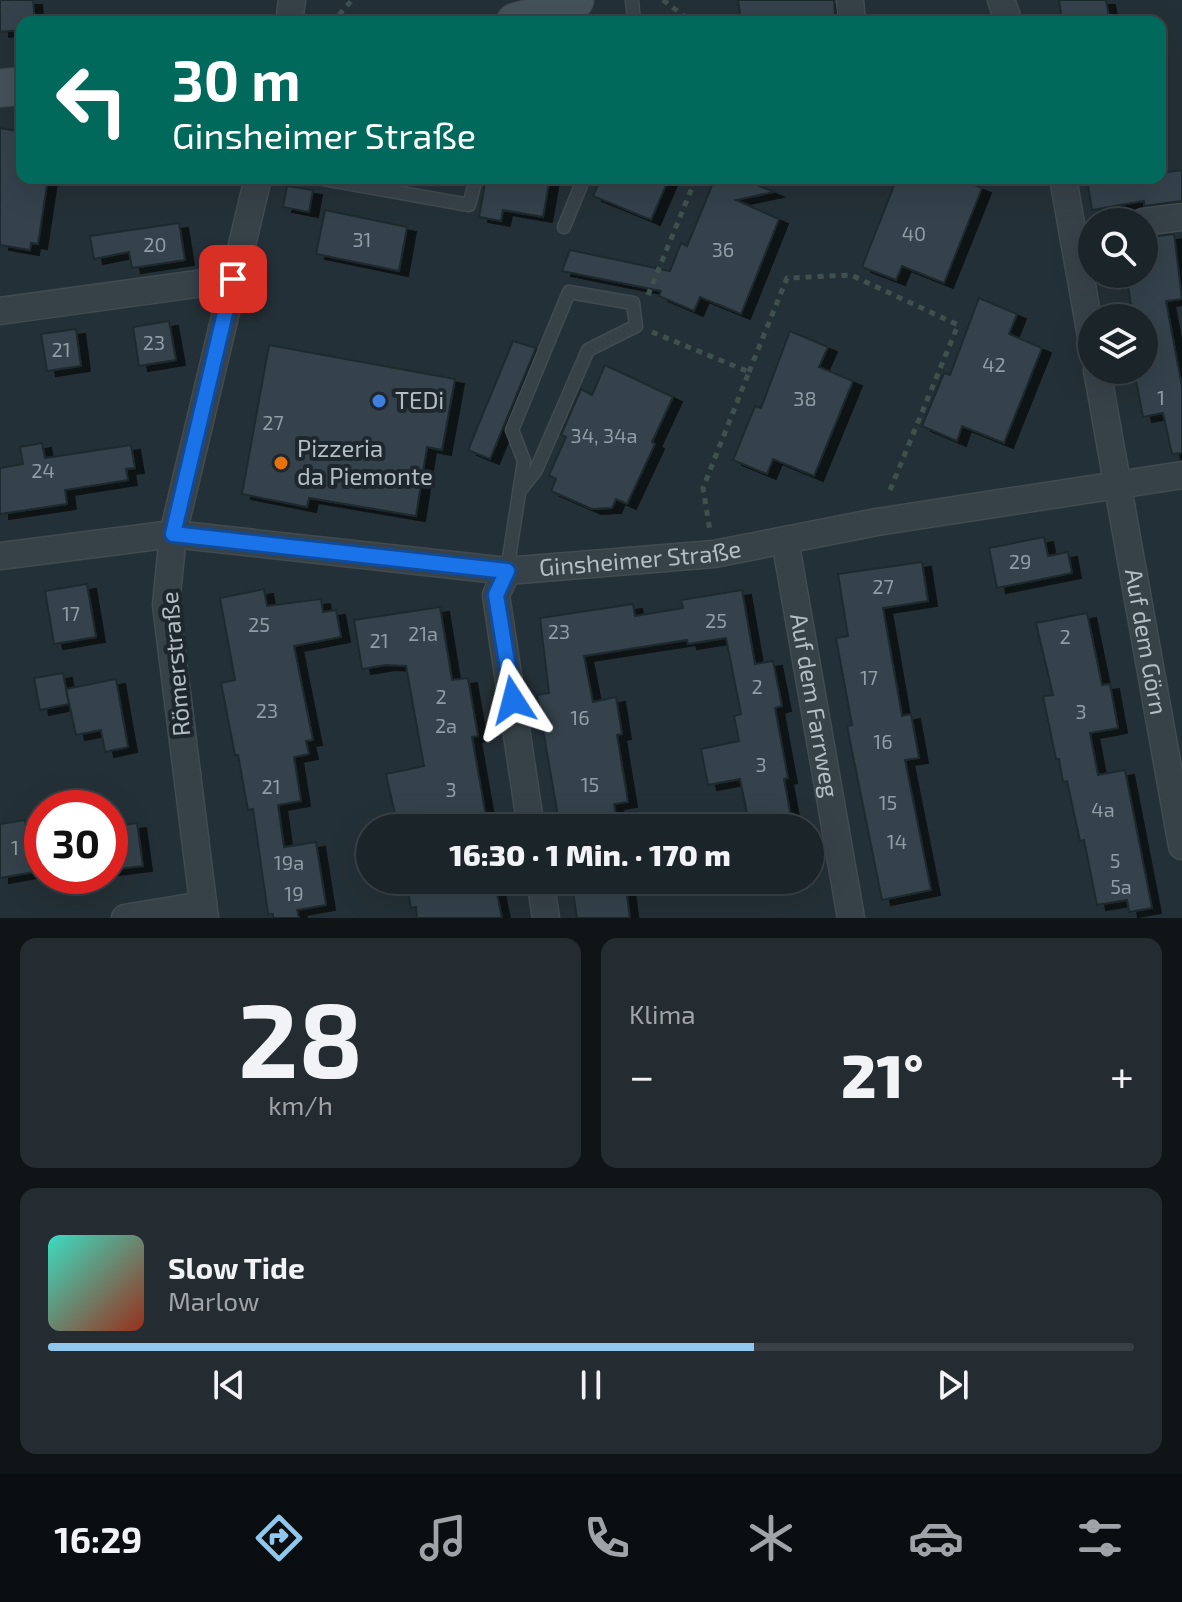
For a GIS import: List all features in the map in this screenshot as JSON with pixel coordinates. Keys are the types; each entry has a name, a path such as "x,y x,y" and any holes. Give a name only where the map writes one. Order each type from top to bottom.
{"main road":[{"path":"538,16 575,0"}],"street":[{"name":"Römerstraße","path":"204,912 166,605 173,534 257,184"},
{"path":"1065,184 1078,218"},
{"path":"1158,220 1182,217"},
{"path":"0,311 233,279"},
{"name":"Auf dem Görn","path":"1099,384 1182,846"},
{"name":"Ginsheimer Straße","path":"0,556 173,534 507,571 714,554 877,522 1182,475"},
{"name":"Auf dem Farrweg","path":"785,540 851,918"},
{"path":"507,571 496,595 529,814"},
{"path":"542,894 546,918"},
{"path":"125,918 204,912"}],"lane":[{"path":"352,184 469,205 474,184"},
{"path":"564,227 582,184"},
{"path":"507,571 524,461 512,430 569,292 633,303 636,326 588,350 536,470 521,489"}],"path":[{"path":"339,15 352,0"},
{"path":"663,0 684,16"},
{"path":"694,184 636,326 749,372"},
{"path":"714,554 703,488 787,278 851,275 958,325 877,522"}],"building":[{"path":"0,0 33,0 34,16 16,16 16,31 0,32"},
{"path":"738,0 834,0 835,15 830,16 740,16"},
{"path":"1059,0 1106,0 1109,16 1061,16"},
{"path":"0,128 16,131 16,184 47,184 38,244 31,243 30,250 0,245"},
{"path":"1182,170 1182,201 1144,206 1144,201 1092,208 1088,185 1166,184 1166,172"},
{"path":"485,184 549,184 543,217 503,210 501,221 479,217"},
{"path":"598,184 666,184 651,220 593,196"},
{"path":"713,184 754,184 774,192 736,200 779,219 741,314 700,297 694,311 659,296 661,291 562,271 570,250 670,271 681,243 687,246"},
{"path":"895,184 972,184 982,188 944,283 902,266 896,280 862,267"},
{"path":"287,186 313,190 309,212 283,207"},
{"path":"325,210 407,227 399,271 316,254"},
{"path":"179,223 185,260 132,268 129,252 94,259 90,236"},
{"path":"1174,234 1182,299 1166,301 1182,387 1182,453 1172,454 1163,413 1143,417 1137,384 1158,384 1158,304 1131,304 1128,288 1158,288 1158,236"},
{"path":"979,298 1017,314 1009,334 1042,348 1004,443 962,426 957,441 922,426 944,373 950,375"},
{"path":"169,321 176,360 139,366 133,327"},
{"path":"76,329 81,366 47,371 41,334"},
{"path":"790,331 828,347 819,367 853,381 814,476 773,459 767,474 733,460 755,406 761,408"},
{"path":"513,341 536,348 490,459 468,450"},
{"path":"269,345 455,379 442,450 427,447 416,516 309,498 307,507 242,494"},
{"path":"605,365 673,397 627,504 616,499 612,508 592,509 551,491 556,479 549,475 566,437 561,435 581,389 592,395"},
{"path":"42,443 45,458 131,445 135,468 126,469 128,480 65,490 67,504 0,514 0,468 23,464 20,447"},
{"path":"1044,537 1048,556 1068,552 1072,573 997,588 989,548"},
{"path":"922,562 928,601 883,608 902,716 911,714 919,758 905,760 931,890 882,900 847,726 852,725 836,638 848,636 838,574"},
{"path":"87,584 96,637 54,644 45,591"},
{"path":"264,589 267,606 321,599 323,612 336,610 341,637 294,646 313,740 306,741 309,754 294,757 301,801 278,805 284,847 316,842 326,905 297,910 299,918 273,918 273,914 268,914 253,809 248,810 221,683 235,680 220,598"},
{"path":"742,590 755,664 773,661 782,706 775,708 788,778 784,779 790,814 747,814 740,779 708,785 701,749 739,741 734,716 741,714 726,638 688,644 687,640 584,656 593,702 616,697 622,734 617,735 628,802 614,804 616,814 558,814 537,695 549,693 540,618 633,604 635,616 683,608 681,600"},
{"path":"440,607 452,680 468,678 478,736 472,737 486,814 395,814 386,774 424,766 406,666 362,669 354,620"},
{"path":"1087,613 1102,685 1110,684 1118,728 1090,733 1098,775 1125,770 1152,908 1129,912 1127,900 1097,905 1084,840 1080,841 1067,781 1063,782 1059,759 1056,759 1043,696 1053,695 1036,623"},
{"path":"63,673 69,704 40,710 34,678"},
{"path":"116,679 128,747 105,752 101,730 76,735 66,689"},
{"path":"24,820 24,874 0,878 0,824"},
{"path":"137,823 143,866 128,868 128,824"},
{"path":"408,894 497,894 502,918 417,918 416,907 411,908"},
{"path":"573,894 627,894 630,918 577,918"}],"place":[{"name":"TEDi","path":"379,401"},
{"name":"Pizzeria da Piemonte","path":"281,463"}],"route":[{"path":"233,279 173,534 507,571 496,595 513,700"}]}
